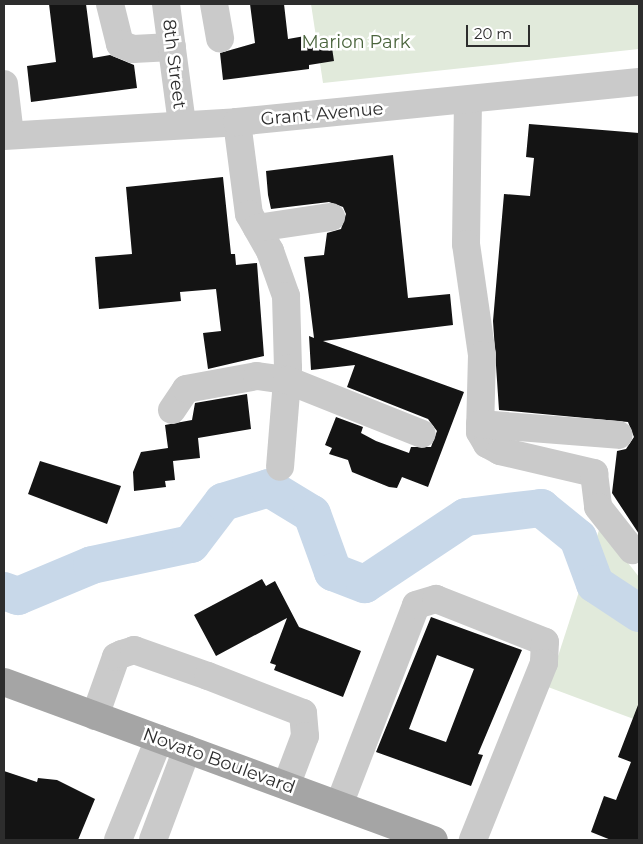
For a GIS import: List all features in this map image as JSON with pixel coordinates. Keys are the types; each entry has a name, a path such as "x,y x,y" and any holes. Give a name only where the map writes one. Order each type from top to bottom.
{"main road":[{"name":"Novato Boulevard","path":"4,682 434,840"}],"street":[{"path":"110,4 120,44 133,49 172,47"},
{"name":"8th Street","path":"166,4 182,124"},
{"path":"214,4 220,38"},
{"name":"Grant Avenue","path":"7,136 237,122 639,82"},
{"path":"4,84 7,136"},
{"path":"468,100 466,244 482,355 480,424 487,444 500,451 594,473 598,506 632,550"},
{"path":"237,122 249,214 257,228 286,296 286,393 280,467"},
{"path":"257,228 331,217"},
{"path":"172,410 186,389 256,376 286,393 422,434"},
{"path":"480,424 619,435"},
{"path":"339,805 416,605 436,599 545,642 544,663 473,840"},
{"path":"95,716 116,657 122,654 134,650 208,676 303,713 305,736 286,786"},
{"path":"118,840 159,739"},
{"path":"153,840 186,749"}],"green space":[{"name":"Marion Park","path":"311,4 639,4 639,49 323,83"},
{"path":"600,527 639,577 639,721 548,687"}],"building":[{"path":"49,4 86,4 93,58 110,55 134,65 137,88 31,102 27,66 56,62"},
{"path":"250,4 284,4 288,39 305,36 306,44 331,41 334,61 309,65 309,69 223,80 220,53 255,43"},
{"path":"529,124 639,133 639,534 612,493 617,451 626,449 634,437 628,422 499,410 493,321 504,194 530,196 534,158 526,157"},
{"path":"393,155 408,298 450,294 453,325 323,341 464,392 428,487 402,477 397,488 389,487 352,472 348,460 329,454 332,448 325,445 336,417 363,427 361,433 376,441 409,453 411,447 431,447 437,431 428,419 347,387 355,365 311,370 309,336 314,338 304,257 324,255 327,233 341,229 346,214 343,207 329,202 271,209 268,195 266,171"},
{"path":"223,177 231,254 235,254 236,265 257,263 264,356 208,369 203,333 221,331 216,289 180,292 181,301 99,309 95,257 132,254 126,187"},
{"path":"247,394 251,429 198,438 200,458 173,461 175,480 165,481 166,487 134,491 133,472 141,452 168,448 165,425 192,420 195,403"},
{"path":"40,461 121,486 107,524 28,494"},
{"path":"262,579 266,586 275,581 299,627 361,651 343,697 274,670 276,665 270,663 287,618 216,656 194,615"},
{"path":"431,617 522,650 478,754 483,755 471,786 376,752","holes":["437,655 474,669 446,742 409,729"]},
{"path":"638,705 639,840 611,840 591,832 604,796 616,800 631,762 618,757"},
{"path":"4,771 37,782 38,778 57,780 95,799 78,840 4,840"}],"waterway":[{"path":"4,591 18,596 92,565 191,544 223,502 269,488 312,514 333,572 365,584 466,517 541,508 578,538 595,584 639,613"}]}
